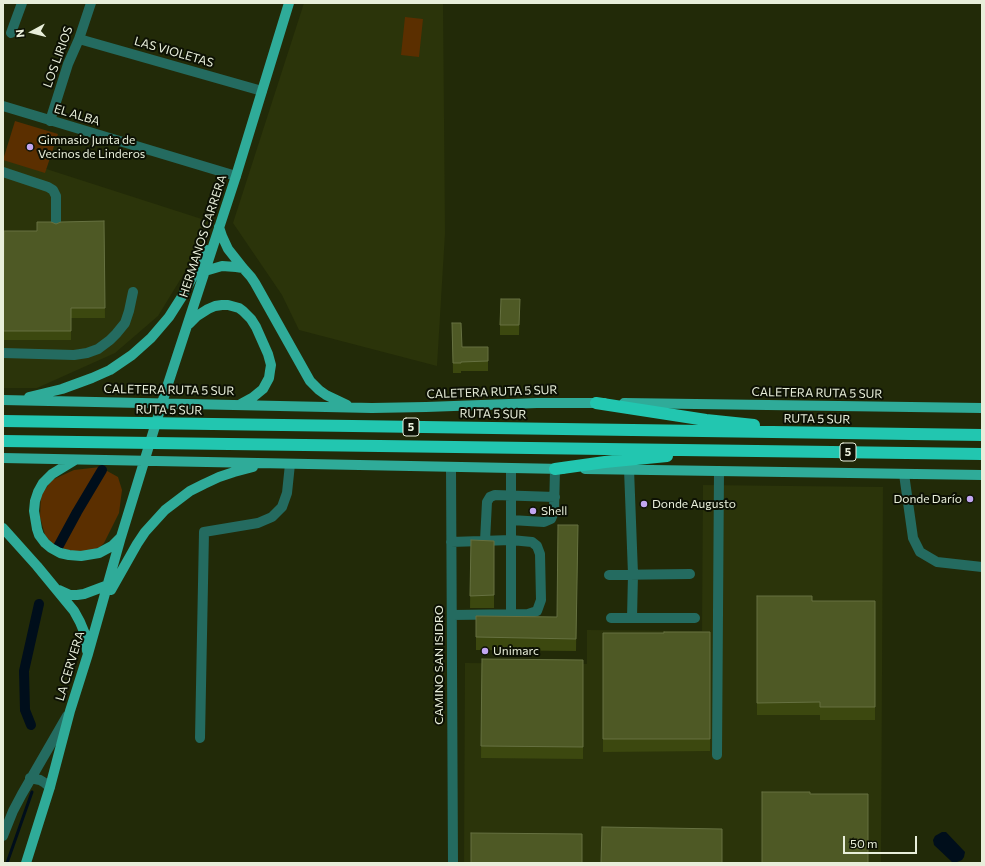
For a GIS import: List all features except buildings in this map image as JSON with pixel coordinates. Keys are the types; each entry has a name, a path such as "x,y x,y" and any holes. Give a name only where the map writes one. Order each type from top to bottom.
{"highway":[{"path":"596,403 706,420 819,433"},
{"name":"RUTA 5 SUR","path":"3,421 982,435"},
{"name":"5","path":"3,441 982,454"},
{"path":"555,469 598,462 715,450"}],"main road":[{"name":"HERMANOS CARRERA","path":"140,477 167,387 236,176 289,3"},
{"path":"219,227 228,249 255,283 310,381 326,395 344,404 356,407"},
{"path":"5,400 42,394 76,384 110,370 132,355 151,338 175,308 219,227"},
{"path":"205,271 222,266 243,268"},
{"path":"188,326 202,312 215,306 222,305 239,308 243,310 251,319 268,354 271,365 269,378 264,388 252,398 238,405"},
{"name":"CALETERA RUTA 5 SUR","path":"5,400 400,408 495,404 596,403 982,408"},
{"path":"3,458 555,469 982,475"},
{"path":"75,460 52,474 43,483 38,492 34,511 39,535 45,543 60,553 81,556 99,553 112,546 121,537"},
{"path":"100,609 137,544 155,520 177,501 190,492 219,477 249,468 279,464"},
{"name":"LA CERVERA","path":"26,863 50,787 70,711 140,477"},
{"path":"3,528 74,610 85,634 88,654"},
{"path":"55,588 66,594 77,595 108,585"}],"street":[{"path":"12,33 22,3"},
{"name":"LOS LIRIOS","path":"50,121 68,64 79,39 91,3"},
{"name":"LAS VIOLETAS","path":"79,39 262,91"},
{"name":"EL ALBA","path":"3,106 236,176"},
{"path":"3,172 48,186 53,190 56,199 56,227"},
{"path":"3,353 74,355 87,353 98,349 110,340 125,322 133,292"},
{"path":"200,738 204,532 258,523 272,517 282,507 287,493 290,464"},
{"name":"CAMINO SAN ISIDRO","path":"451,467 453,863"},
{"path":"511,468 511,614"},
{"path":"511,520 544,522 551,519 554,512 555,469"},
{"path":"629,469 633,574 632,618"},
{"path":"718,755 719,471"},
{"path":"904,474 913,538 920,552 937,562 982,567"},
{"path":"485,541 487,502 490,497 495,495 511,495 555,497"},
{"path":"451,542 511,540 532,542 537,546 540,554 540,600 536,611 528,614 452,615"},
{"path":"609,574 690,574"},
{"path":"611,618 695,618"},
{"path":"3,836 13,811 30,778 70,711"},
{"path":"30,778 40,780 50,787"}],"shaded area":[{"path":"304,3 443,3 445,233 437,366 299,330 282,295 233,223"},
{"path":"405,17 423,19 419,57 401,55"},
{"name":"Gimnasio Junta de Vecinos de Linderos","path":"15,121 58,134 45,173 3,160"},
{"path":"3,155 211,222 205,239 158,316 115,353 37,388 3,388"},
{"path":"100,467 118,477 122,490 119,513 104,543 100,547 78,555 53,545 45,535 40,517 41,495 52,480 74,470"},
{"path":"703,485 883,487 881,863 464,863 465,663 587,664 587,630 702,631"}],"water":[{"path":"942,832 946,832 965,852 962,860 952,862 934,845 933,840 935,836"}],"waterway":[{"path":"58,547 102,470"},
{"path":"31,725 25,710 24,671 39,604"},
{"path":"7,863 32,792"}],"place":[{"name":"Gimnasio Junta de Vecinos de Linderos","path":"30,147"},
{"name":"Donde Darío","path":"970,499"},
{"name":"Donde Augusto","path":"644,504"},
{"name":"Shell","path":"533,511"},
{"name":"Unimarc","path":"485,651"}]}
